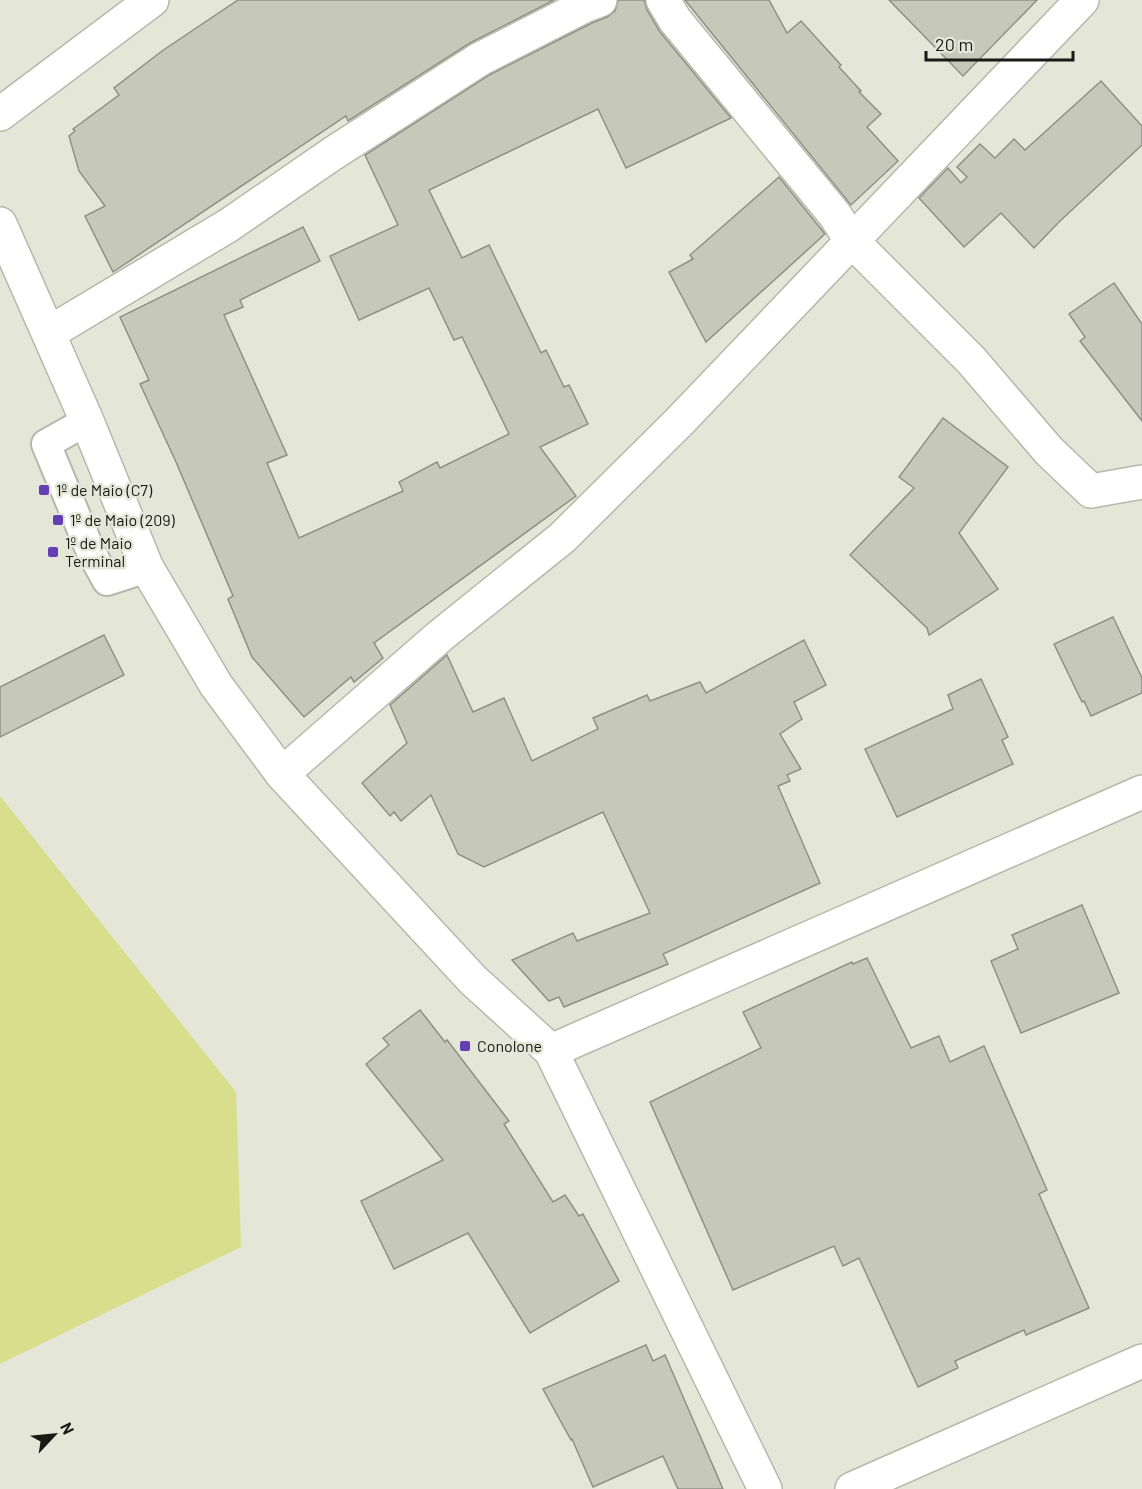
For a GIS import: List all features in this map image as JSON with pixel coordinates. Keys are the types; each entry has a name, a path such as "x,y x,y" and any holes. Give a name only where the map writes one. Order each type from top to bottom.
{"street":[{"path":"0,114 152,0"},
{"path":"49,333 228,225 480,58 600,0"},
{"path":"663,0 675,20 835,215 851,240 970,360 1049,451 1091,491 1142,482"},
{"path":"282,774 440,636 562,538 680,422 1082,0"},
{"path":"0,224 87,421 147,568 216,685 282,774 473,980 551,1051 765,1489"},
{"path":"551,1051 1142,792"},
{"path":"852,1489 1142,1361"}],"lane":[{"path":"87,421 46,444 50,455 91,552 107,581 147,568"}],"green space":[{"path":"0,796 236,1092 241,1247 0,1364"}],"building":[{"path":"238,0 554,0 470,43 348,121 346,116 113,272 85,216 105,206 79,171 69,136 75,131 73,129 119,95 114,88 162,51"},
{"path":"618,0 644,0 660,32 731,118 626,168 598,109 429,190 462,258 489,245 541,353 546,350 564,387 569,385 588,424 540,447 576,496 374,643 383,658 354,682 351,677 304,717 252,657 228,599 233,596 140,384 149,380 120,317 303,227 320,261 240,300 243,307 224,315 287,455 267,463 299,538 403,491 399,482 437,462 440,468 509,434 462,337 454,340 429,288 359,320 330,256 398,225 365,155 489,75 607,17 615,11"},
{"path":"685,0 769,0 787,33 801,21 841,65 839,67 861,91 859,92 881,114 867,127 898,161 851,205"},
{"path":"889,0 1037,0 963,76"},
{"path":"1101,81 1142,126 1142,145 1034,248 1001,213 964,247 919,198 948,168 961,183 967,177 957,167 980,144 995,158 1014,139 1025,150"},
{"path":"779,177 825,234 706,342 669,272 693,259 690,255"},
{"path":"1114,283 1142,324 1142,421 1080,341 1085,337 1069,314"},
{"path":"943,418 1008,467 959,533 998,589 929,635 927,628 850,555 914,488 899,477"},
{"path":"1113,617 1142,678 1142,693 1091,716 1054,644"},
{"path":"104,635 124,675 0,737 0,687"},
{"path":"804,640 826,685 794,702 802,719 780,734 801,769 787,775 790,781 778,786 820,883 663,954 668,964 564,1007 559,997 549,1001 512,960 573,933 577,941 650,913 603,812 484,867 458,854 431,795 401,821 394,812 390,816 362,783 407,743 390,705 447,655 473,712 504,698 532,761 598,729 593,718 647,695 650,701 700,682 706,693"},
{"path":"981,679 1008,737 1002,740 1013,764 897,817 865,749 953,709 948,695"},
{"path":"1082,905 1119,993 1021,1033 991,961 1018,949 1012,935"},
{"path":"867,958 911,1048 939,1036 950,1062 984,1046 1047,1190 1039,1194 1089,1308 1026,1335 1024,1330 955,1361 958,1368 918,1387 859,1258 843,1266 834,1246 733,1290 650,1102 761,1048 743,1012 852,962 853,964"},
{"path":"420,1010 445,1042 447,1040 509,1121 504,1124 553,1202 565,1195 579,1216 583,1214 619,1281 530,1333 468,1233 394,1269 361,1201 443,1160 366,1064 389,1045 383,1038"},
{"path":"646,1345 653,1361 665,1355 723,1489 678,1489 663,1456 593,1487 572,1439 543,1389"}],"place":[{"name":"1º de Maio (C7)","path":"44,490"},
{"name":"1º de Maio (209)","path":"58,520"},
{"name":"1º de Maio Terminal","path":"53,552"},
{"name":"Conolone","path":"465,1046"}]}
